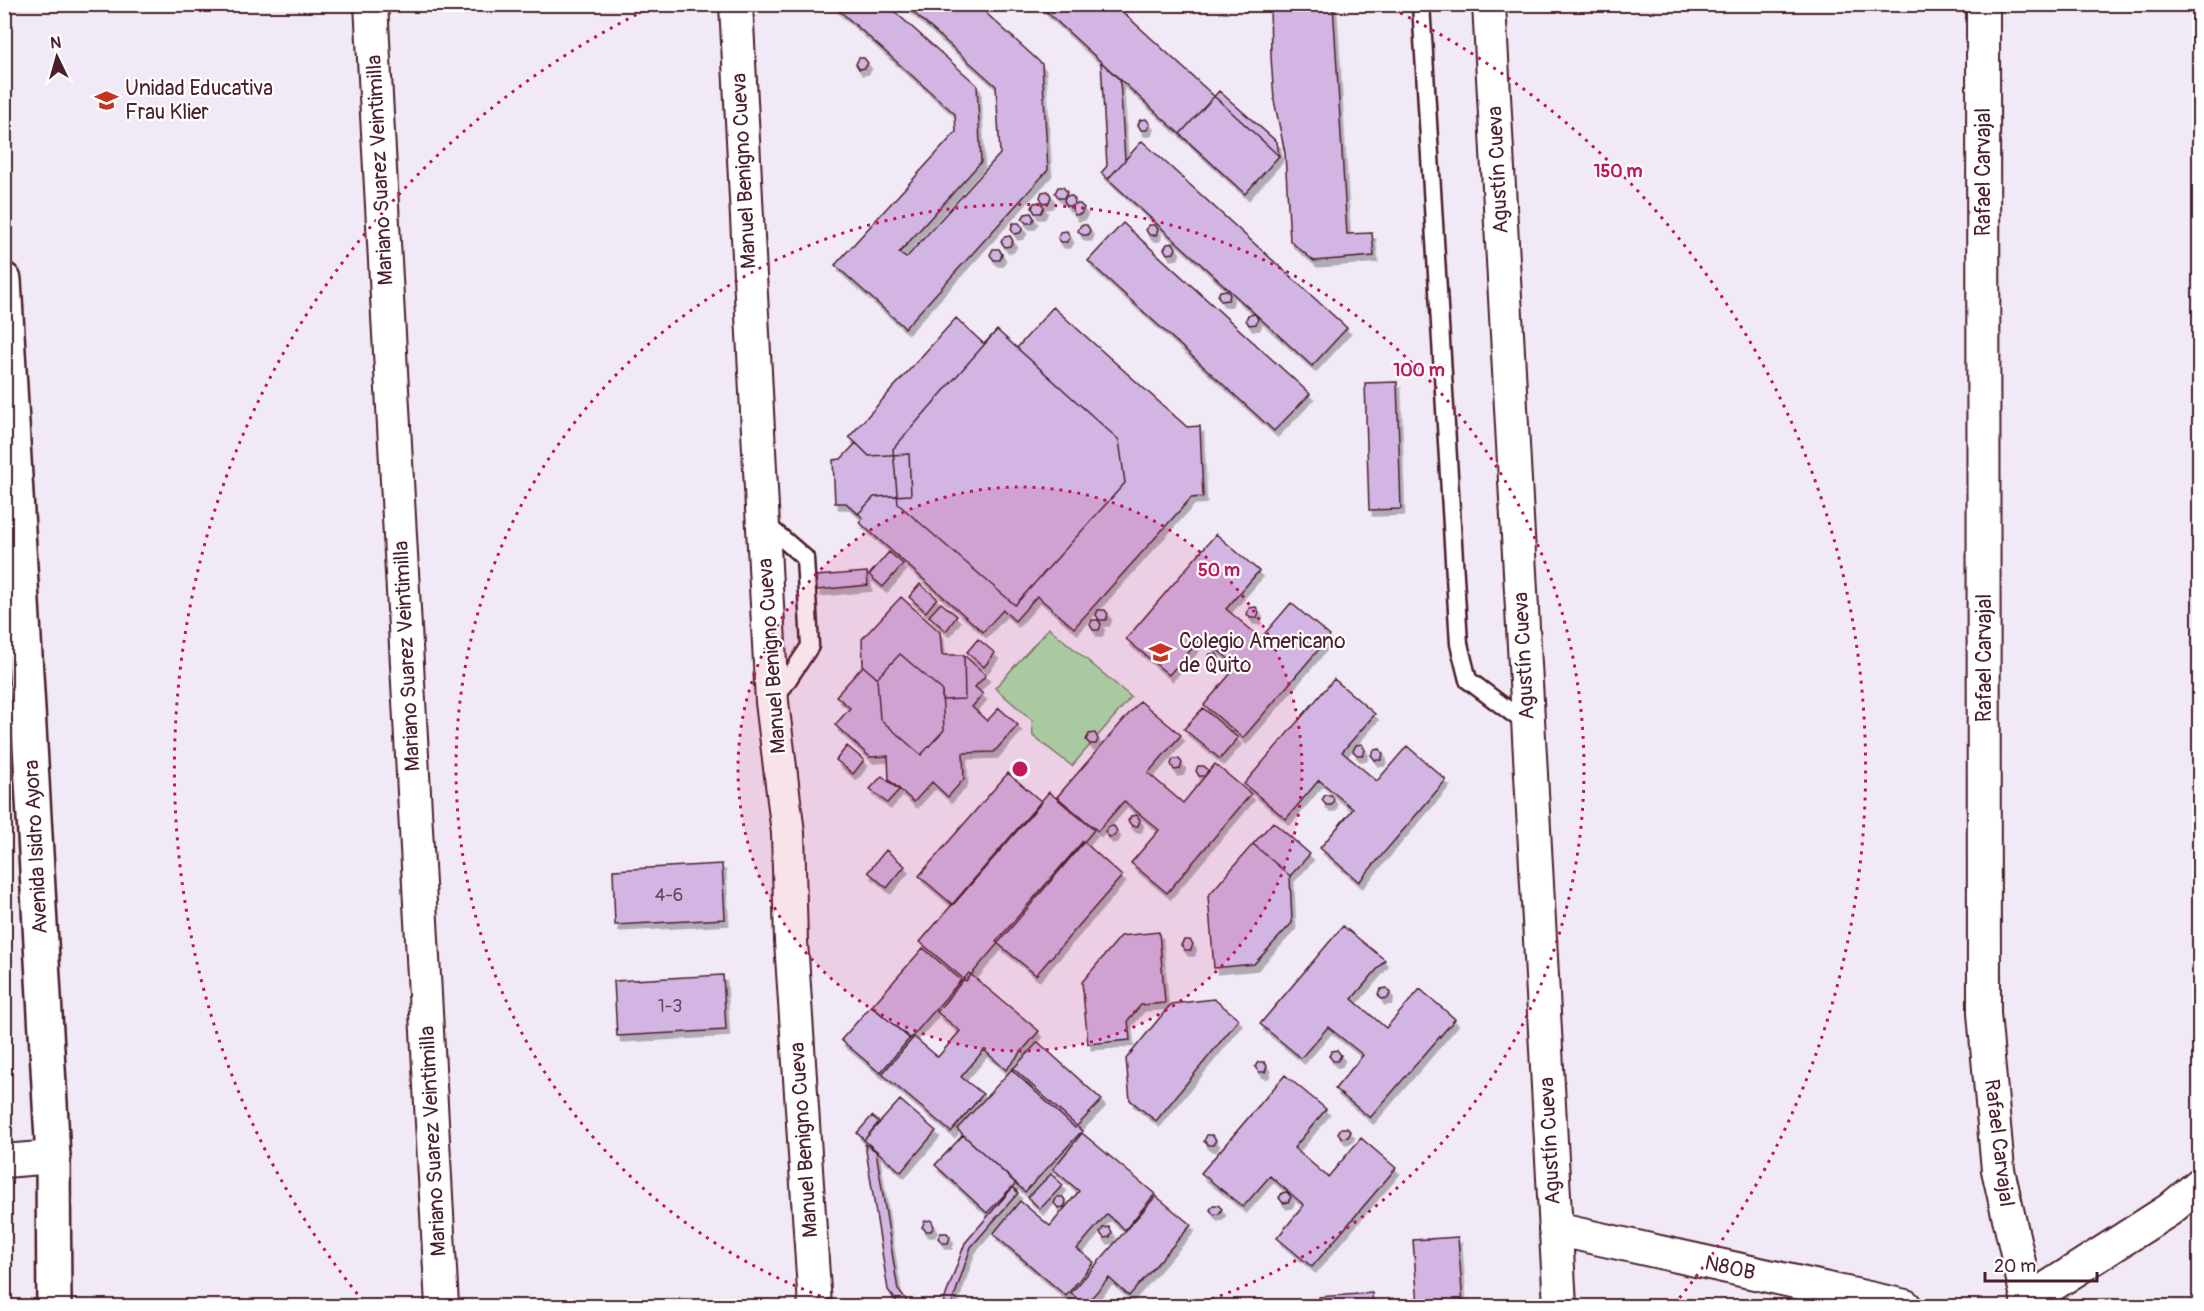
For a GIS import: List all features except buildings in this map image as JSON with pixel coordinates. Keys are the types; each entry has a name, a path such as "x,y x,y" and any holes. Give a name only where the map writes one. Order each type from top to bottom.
{"street":[{"name":"Mariano Suarez Veintimilla","path":"371,4 442,1306"},
{"name":"Manuel Benigno Cueva","path":"735,4 772,702 788,833 791,941 814,1306"},
{"name":"Agustín Cueva","path":"1489,4 1560,1306"},
{"name":"Rafael Carvajal","path":"1983,4 1984,1013 1998,1170 2028,1304"},
{"name":"Avenida Isidro Ayora","path":"4,280 53,1157 54,1306"},
{"path":"4,1161 53,1157"},
{"path":"2028,1304 2169,1210 2199,1184"},
{"name":"N80B","path":"1555,1229 1905,1306"}],"lane":[{"path":"1421,4 1459,645 1468,680 1527,724"},
{"path":"762,521 804,558 810,636 810,646 772,702"}],"green space":[{"path":"1049,628 1131,697 1072,766 1033,736 1032,720 995,688"}],"place":[{"name":"Unidad Educativa Frau Klier","path":"107,100"},
{"name":"Colegio Americano de Quito","path":"1161,653"}]}
